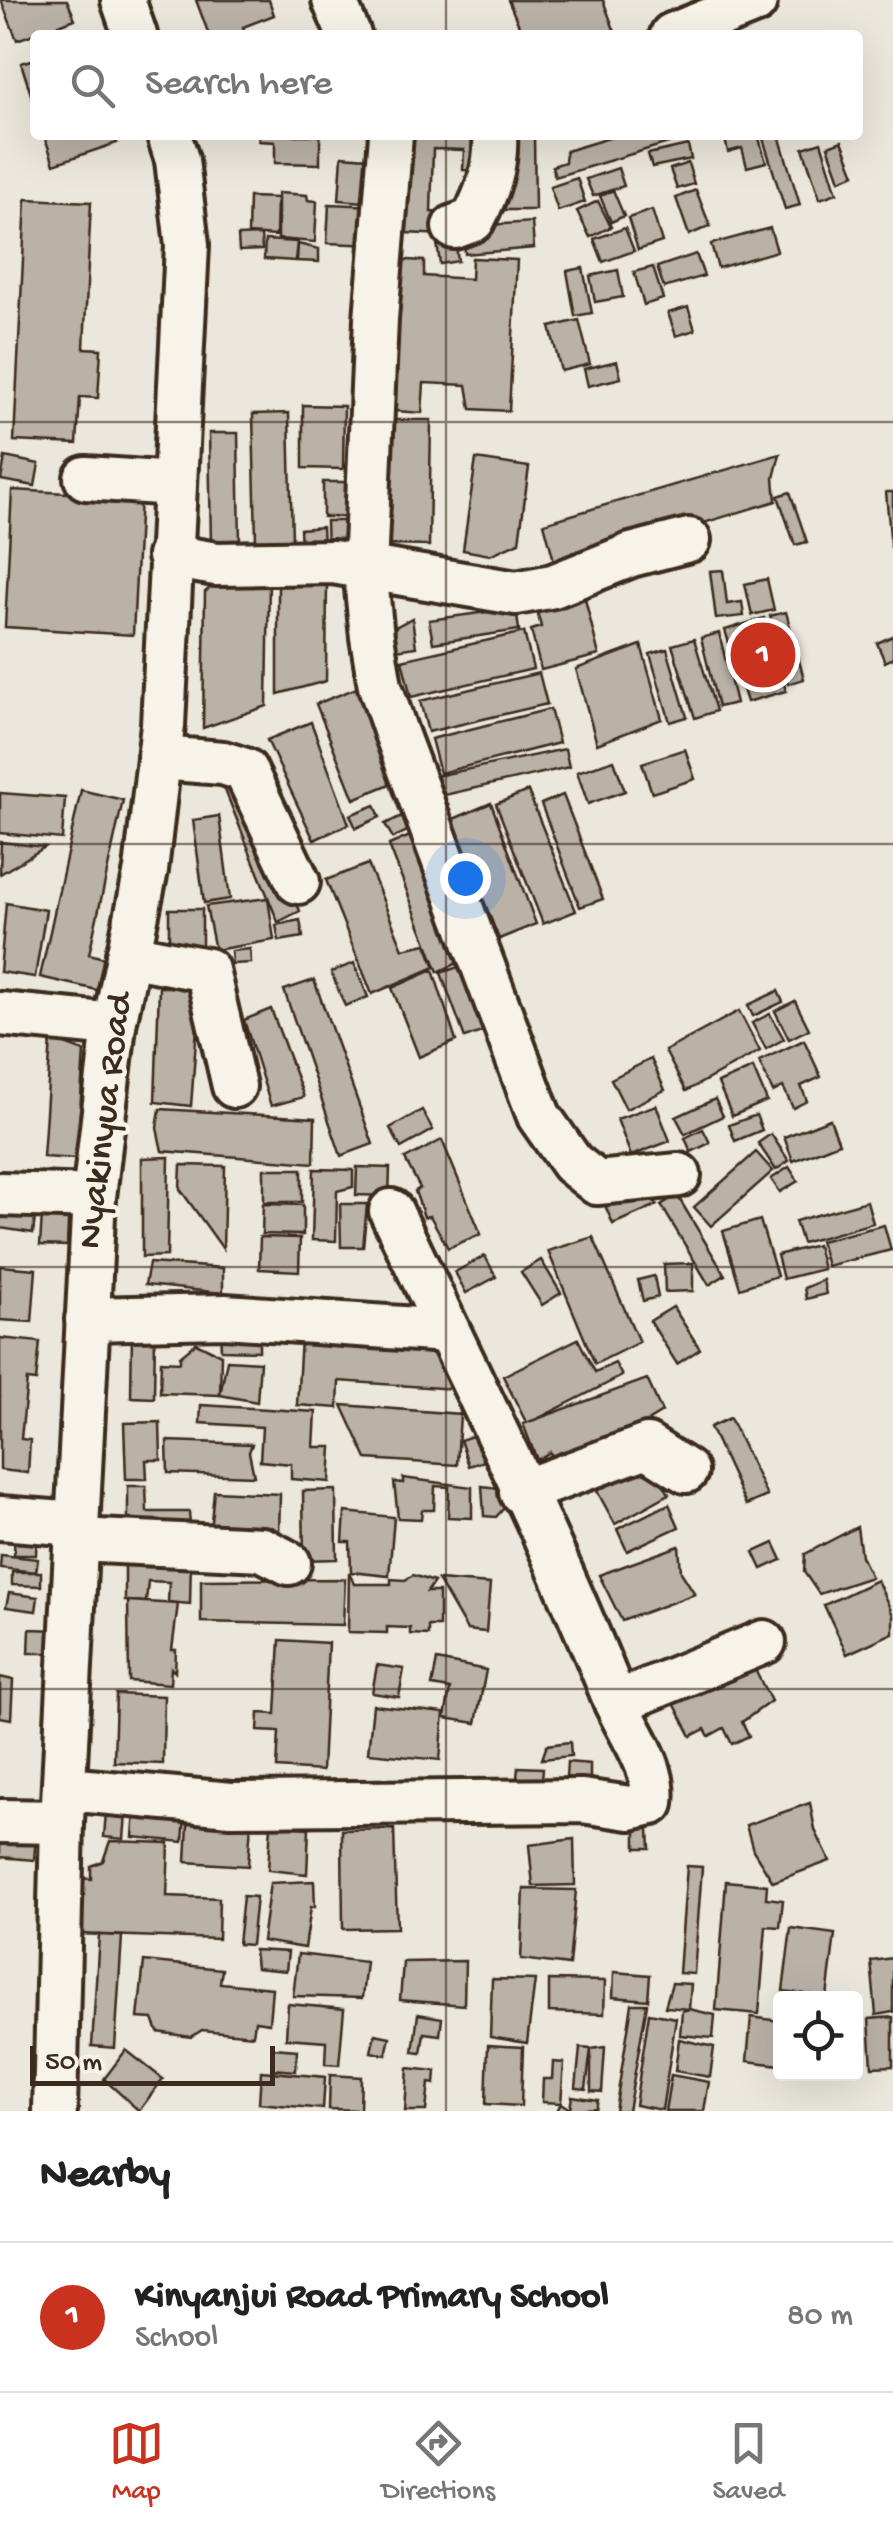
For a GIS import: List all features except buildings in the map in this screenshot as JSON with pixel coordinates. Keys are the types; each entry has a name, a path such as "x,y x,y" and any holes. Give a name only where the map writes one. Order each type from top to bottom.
{"street":[{"path":"123,0 133,30"},
{"path":"334,0 347,30"},
{"path":"685,30 755,2"},
{"name":"Nyakinyua Road","path":"54,2111 64,1806 94,1197 114,1025 146,870 160,758 187,245 177,160 171,140"},
{"path":"391,140 376,319 365,569 380,686 540,1116 572,1163 596,1183 679,1175"},
{"path":"454,227 473,220 480,206 492,178 495,140"},
{"path":"86,478 174,484"},
{"path":"169,556 216,564 333,562 516,593 554,586 631,555 689,540"},
{"path":"160,758 223,763 245,770 298,882"},
{"path":"128,955 207,970 234,1086"},
{"path":"0,1014 114,1025"},
{"path":"0,1194 94,1197"},
{"path":"0,1820 64,1806 582,1801 630,1808 652,1803 654,1781 616,1703 580,1612 391,1210"},
{"path":"87,1319 225,1316 448,1331"},
{"path":"521,1492 647,1446 686,1470"},
{"path":"0,1518 77,1532 262,1549 290,1563"},
{"path":"616,1703 764,1642"}],"place":[{"name":"Kinyanjui Road Primary School","path":"763,655"}]}
